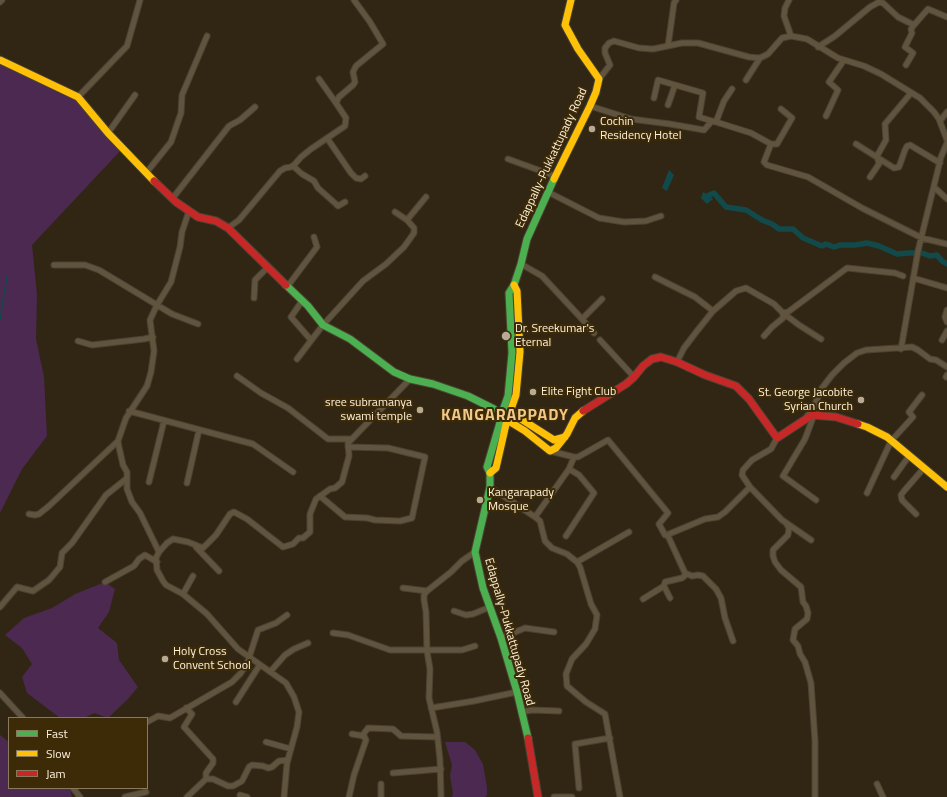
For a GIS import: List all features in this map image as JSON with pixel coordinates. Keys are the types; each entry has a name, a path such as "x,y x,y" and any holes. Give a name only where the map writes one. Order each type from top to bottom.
{"street":[{"path":"78,97 127,46 140,0"},
{"path":"336,103 342,94 355,82 353,72 356,66 383,44 370,22 354,0"},
{"name":"Edappally-Pukkattupady Road","path":"538,797 530,744 517,692 501,638 483,588 475,552 490,487 490,473 496,468 502,414 516,395 520,352 517,291 514,285 527,239 555,176 590,106 596,92 599,79 578,49 565,25 571,0"},
{"path":"668,46 674,3 676,0"},
{"path":"789,0 785,8 784,16 791,36"},
{"path":"818,47 870,7 880,2 898,17 914,25"},
{"path":"906,65 913,53 905,47 912,33 911,29 914,25 928,9 947,17"},
{"path":"146,173 171,142 181,113 182,95 207,36"},
{"path":"746,80 760,58 768,54 782,38 791,36 807,39 838,58 864,66 881,74 920,98 934,112 940,121 947,141 940,163 918,253 901,348"},
{"path":"599,79 610,64 605,53 605,48 614,41 653,50 682,43 698,43 749,57 760,58"},
{"path":"0,60 78,97 108,133 172,198 198,216 216,221 228,228 267,268 308,306 323,325 350,339 394,372 410,379 433,384 468,396 554,440 565,438"},
{"path":"826,116 838,90 829,82 844,60"},
{"path":"228,228 239,220 280,171 293,166 311,149 345,126 346,118 319,79"},
{"path":"654,98 658,80 703,93 699,117 751,133 771,144 777,144 781,140 792,118 781,108"},
{"path":"668,106 675,85"},
{"path":"590,106 631,119 704,130 714,122 724,101 732,89"},
{"path":"870,177 879,164 877,156 886,140 885,124 911,93"},
{"path":"108,133 135,95"},
{"path":"172,198 229,126 240,120 255,107"},
{"path":"940,121 947,112"},
{"path":"327,138 351,173 356,178 361,179 365,176"},
{"path":"771,144 764,162 767,165 808,177 862,208 922,238 947,244"},
{"path":"856,144 894,168 900,167 905,150 907,146 910,145 940,163"},
{"path":"508,159 555,176"},
{"path":"293,166 302,174 314,181 318,188 338,206 344,202"},
{"path":"934,187 947,199"},
{"path":"548,192 599,218 624,222 646,222 662,216"},
{"path":"407,220 426,197"},
{"path":"29,514 39,514 49,506 118,441 129,411 147,386 152,372 154,351 150,320 171,282 180,247 182,232 189,210"},
{"path":"297,359 323,325 363,281 386,264 404,247 414,233 414,228 407,220 395,212"},
{"path":"288,288 317,247 314,237"},
{"path":"521,264 542,276 594,333"},
{"path":"54,265 85,265 99,270 172,314 198,324"},
{"path":"254,298 255,280 267,268"},
{"path":"783,313 788,312 847,268 895,273 903,276"},
{"path":"655,277 695,297 713,312"},
{"path":"914,278 947,288"},
{"path":"677,362 684,348 713,312 736,292 746,288 774,304 799,325 821,339"},
{"path":"582,319 602,298"},
{"path":"302,301 291,317 311,340"},
{"path":"947,310 944,317 947,322"},
{"path":"764,336 782,318 783,313"},
{"path":"942,340 947,331"},
{"path":"78,341 92,345 153,337"},
{"path":"600,340 634,377"},
{"path":"800,422 812,411 822,388 832,374 857,353 882,348 912,347 930,359 936,360 947,367"},
{"path":"550,451 556,448 565,438 575,418 584,410 626,384 652,359 661,357 736,386 749,399 777,438"},
{"path":"237,376 261,393 288,408 328,439 351,439"},
{"path":"284,797 288,760 297,727 299,712 298,705 286,683 249,659 238,649 207,614 183,594 166,585 159,573 156,558 167,543 173,539 203,548 216,535 230,514 234,512 247,518 280,546 286,547 300,538 303,538 310,532 310,514 316,499 342,482 349,456 348,443 410,379"},
{"path":"867,493 891,441 913,417 909,412 922,395"},
{"path":"129,411 253,444 293,472"},
{"path":"502,414 550,451 574,458 608,440 668,513 659,524 687,574"},
{"path":"811,540 786,523 750,487 742,475 743,470 752,460 771,448 777,438 812,415 836,417 867,427 891,441 947,488"},
{"path":"814,415 805,439 783,476 816,500"},
{"path":"149,482 164,421"},
{"path":"186,483 198,441 199,430"},
{"path":"118,441 123,465 127,472 127,490 159,552"},
{"path":"320,496 346,517 400,521 412,518 425,457 388,448 348,446"},
{"path":"894,477 909,456"},
{"path":"535,517 569,469 574,458"},
{"path":"916,514 902,500 902,496 904,490 924,468"},
{"path":"566,536 594,493 579,475 569,469"},
{"path":"0,607 17,587 32,591 49,580 60,567 62,553 72,542 106,495 126,479"},
{"path":"490,487 540,521 548,544 552,548 567,554 577,562 580,567 591,604 596,615 595,629 581,651 572,659 566,674 567,686 586,702 605,714 620,797"},
{"path":"665,533 669,534 705,520 718,517 750,487"},
{"path":"786,523 789,528 788,535 773,550 773,556 775,562 782,570 801,587 803,602 808,613 807,619 795,629 793,640 798,646 800,654 805,662 812,690 816,764 815,797"},
{"path":"577,562 629,532"},
{"path":"193,544 219,572"},
{"path":"440,797 441,769 437,737 429,698 430,669 427,651 424,595 462,561 475,552"},
{"path":"105,582 134,566 139,559 145,555 157,562"},
{"path":"643,599 664,586 665,582 682,578 687,574 703,576 716,589 721,598 725,618 734,641"},
{"path":"183,594 193,576"},
{"path":"664,586 670,598"},
{"path":"403,588 427,591"},
{"path":"454,611 466,615 473,614 490,607"},
{"path":"148,721 158,716 170,718 232,682 240,674 249,659 258,630 276,623 287,615"},
{"path":"501,638 525,628 554,632"},
{"path":"333,633 348,635 390,650 462,650 474,646"},
{"path":"270,672 285,655 308,643"},
{"path":"236,702 259,666"},
{"path":"431,708 517,692"},
{"path":"0,693 22,717"},
{"path":"186,708 192,714 184,726 213,759 213,764 206,773 206,779"},
{"path":"521,712 532,710 559,711"},
{"path":"362,736 368,728 393,729 401,736 437,737"},
{"path":"349,797 354,775 366,740 364,736 352,734"},
{"path":"579,788 575,744 610,738"},
{"path":"266,742 291,749"},
{"path":"187,797 206,779 213,779 228,786 233,786 242,781 249,767 252,765 268,768 272,767 276,762 288,760"},
{"path":"393,773 441,769"},
{"path":"381,784 381,797"},
{"path":"877,784 883,797"},
{"path":"74,789 80,797"},
{"path":"126,797 146,792"},
{"path":"240,795 247,797"},
{"path":"554,797 572,797"}],"shaded area":[{"path":"0,64 77,99 123,148 32,245 37,295 36,339 44,377 47,436 22,469 0,513"},
{"path":"105,582 115,589 109,612 98,628 117,643 119,660 138,687 109,717 94,713 86,717 59,717 27,693 22,677 32,664 22,648 5,635 24,618 52,608 75,594"},
{"path":"0,735 8,741 8,789 70,789 72,797 0,797"},
{"path":"445,742 465,742 475,750 483,764 487,787 487,795 485,797 452,797 453,793 450,776 452,765"}],"water":[{"path":"669,170 674,175 667,191 662,188"},
{"path":"703,192 713,199 707,204 701,198"}],"waterway":[{"path":"709,195 714,193 726,207 746,210 779,229 793,229 803,238 822,246 826,244 834,247 840,245 867,243 879,246 897,254 922,253 930,256 937,255 947,264"},
{"path":"0,319 7,276"}],"traffic: fast":[{"path":"503,410 508,396 512,353 509,293 514,285 527,239 554,179"},
{"path":"286,285 308,306 323,325 350,339 394,372 410,379 433,384 468,396 494,409"},
{"path":"501,419 487,467 490,473 490,487 475,552 483,588 501,638 517,692 528,738"}],"traffic: slow":[{"path":"554,179 590,106 596,92 599,79 578,49 565,25 571,0"},
{"path":"0,60 78,97 108,133 154,181"},
{"path":"514,285 517,291 520,352 516,395 510,412 554,440 565,437"},
{"path":"490,473 496,468 507,420 525,431 550,451 556,448 567,434 575,418 583,411"},
{"path":"858,424 887,437 947,487"}],"traffic: jam":[{"path":"154,181 176,202 198,217 216,221 228,228 286,285"},
{"path":"583,411 626,384 652,359 661,357 736,386 749,399 777,438 812,415 836,417 858,424"},
{"path":"528,738 538,797"}],"place":[{"name":"Cochin Residency Hotel","path":"592,129"},
{"name":"Dr. Sreekumar's Eternal","path":"506,336"},
{"name":"Elite Fight Club","path":"533,392"},
{"name":"St. George Jacobite Syrian Church","path":"861,400"},
{"name":"sree subramanya swami temple","path":"420,410"},
{"name":"Kangarapady Mosque","path":"480,500"},
{"name":"Holy Cross Convent School","path":"165,659"}],"district":[{"name":"KANGARAPPADY","path":"505,416"}]}
